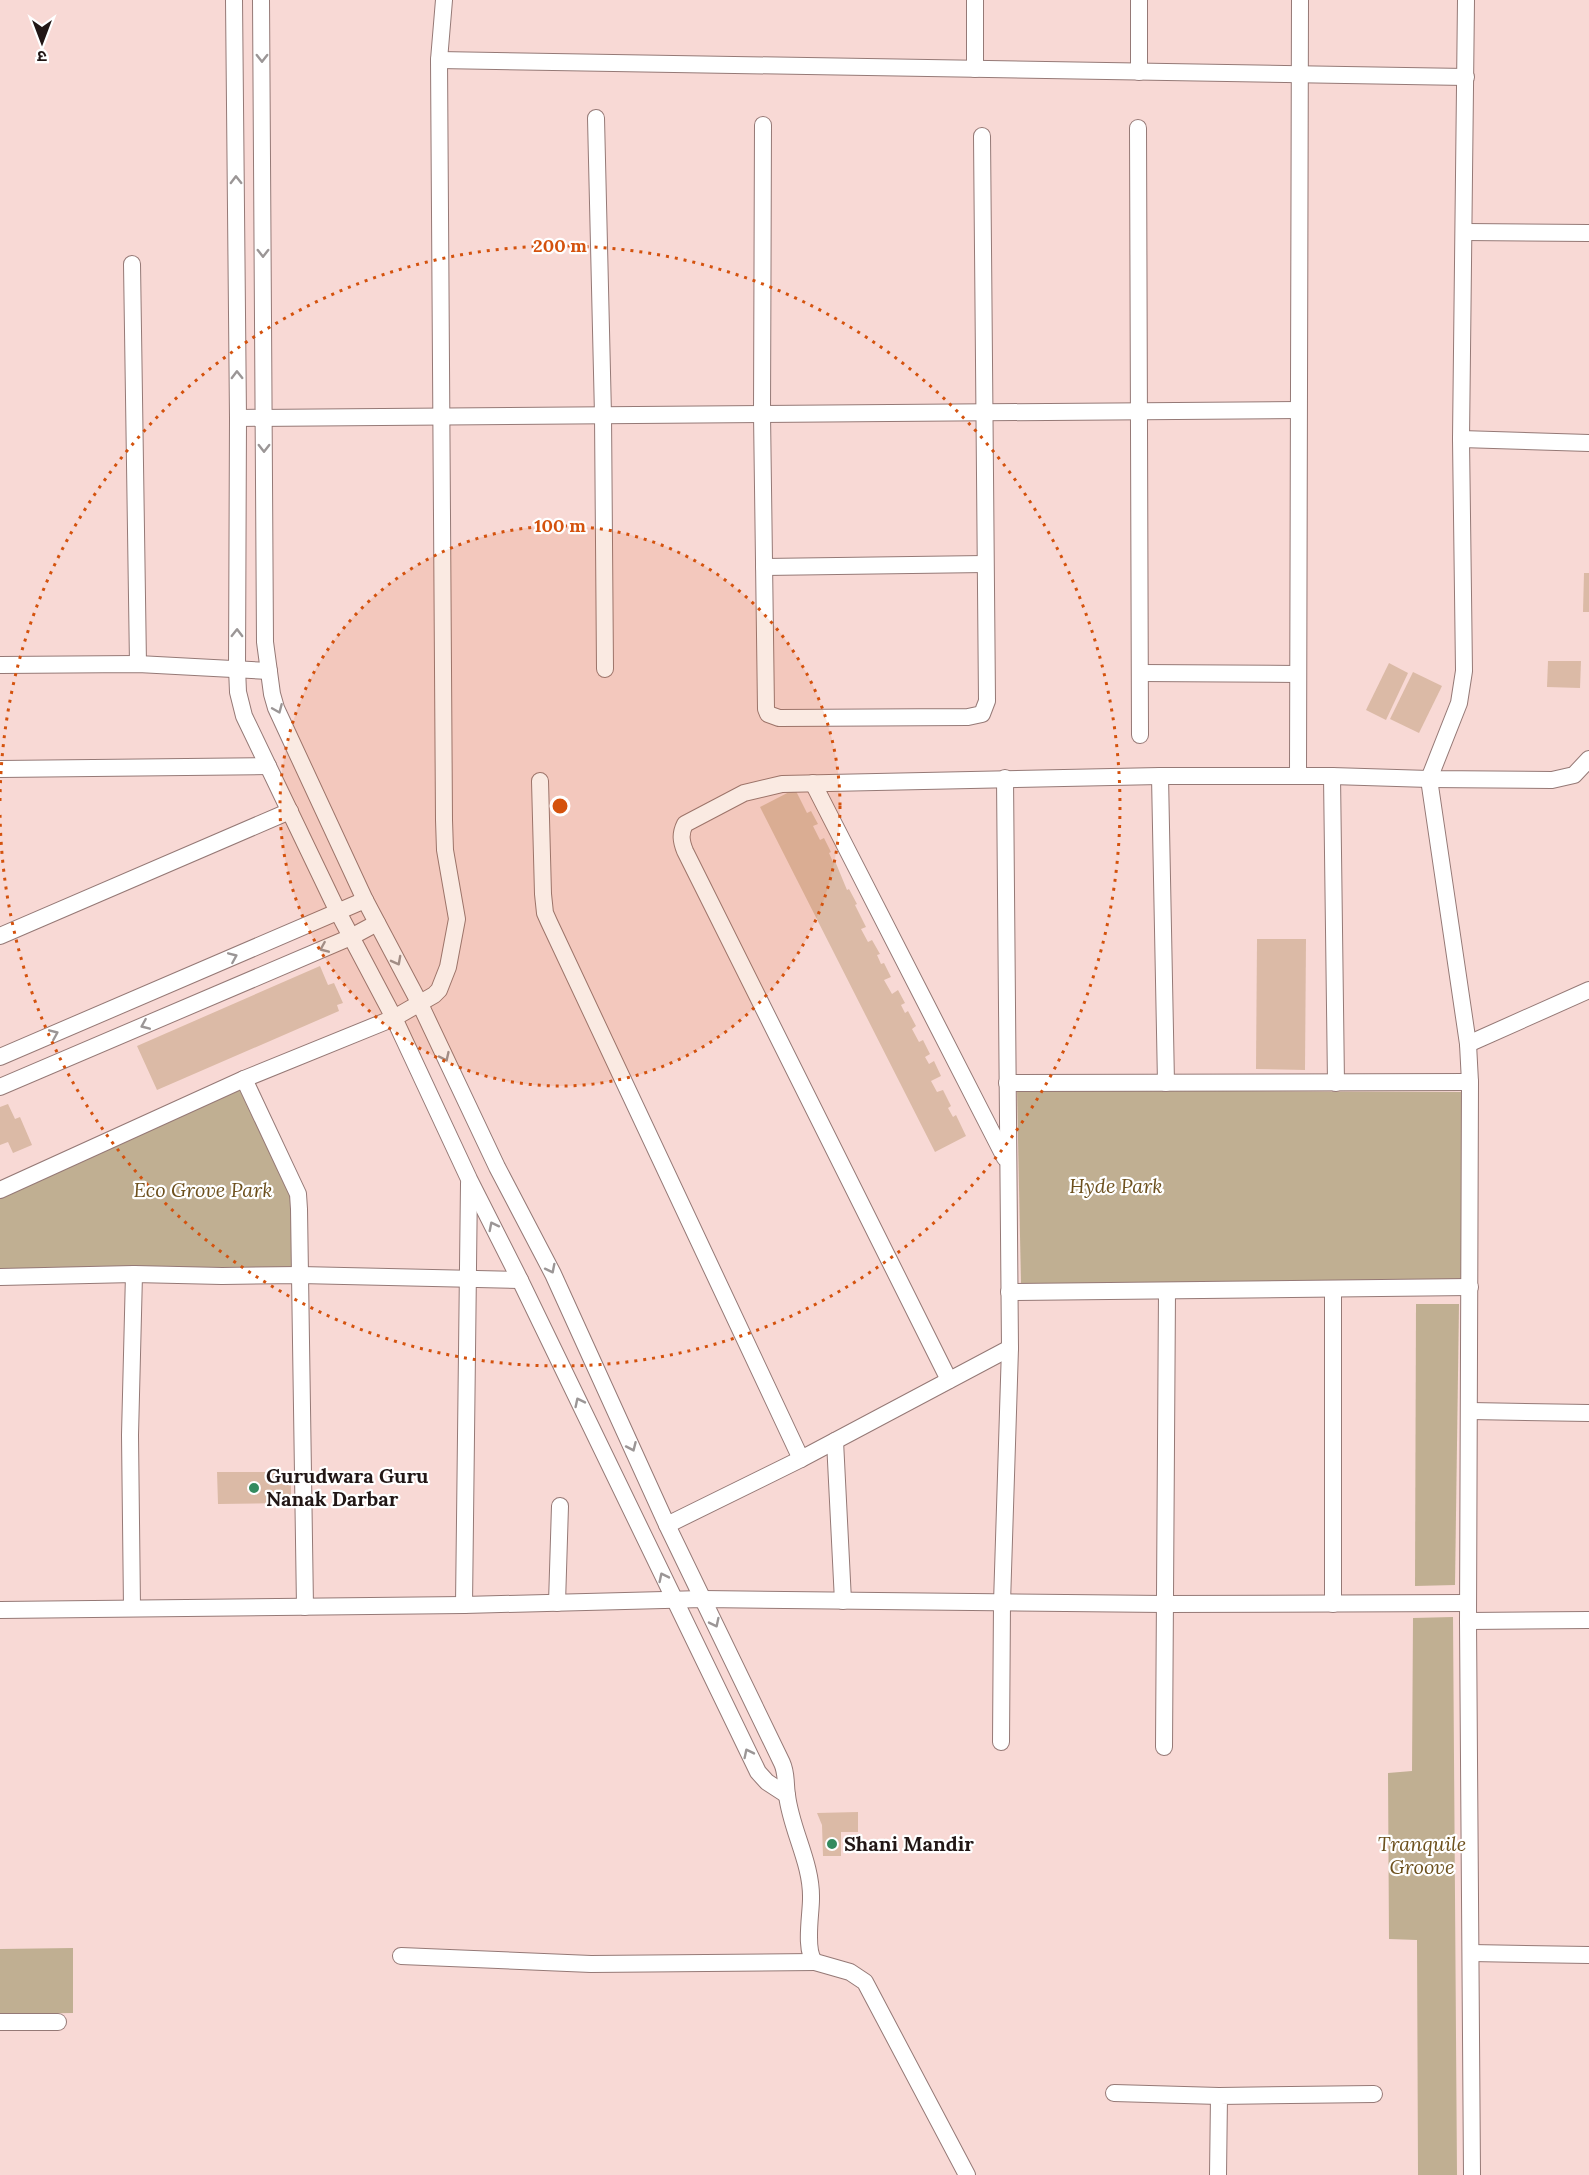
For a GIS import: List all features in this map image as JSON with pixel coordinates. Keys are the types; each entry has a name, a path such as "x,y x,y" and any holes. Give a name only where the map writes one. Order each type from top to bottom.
{"street":[{"path":"234,0 238,418 237,668 238,692 244,716 338,912 394,1018 469,1179 758,1772 767,1782 787,1795"},
{"path":"261,0 265,642 272,694 276,708 365,900 420,1004 497,1167 553,1274 667,1525 786,1771 787,1795 809,1879 811,1897 809,1954 815,1962"},
{"path":"0,1190 244,1079 394,1018 420,1004 439,990 448,967 457,919 446,850 444,820 439,60 444,0"},
{"path":"975,0 975,69"},
{"path":"1138,0 1139,72"},
{"path":"1298,776 1300,0"},
{"path":"1466,0 1461,439 1465,654 1463,686 1430,779 1468,1044 1470,1082 1468,1621 1472,2175"},
{"path":"439,60 1466,77"},
{"path":"596,117 603,415 605,669"},
{"path":"763,125 762,414 766,709 768,714 779,718 968,717 982,714 987,701 982,136"},
{"path":"1138,128 1140,735"},
{"path":"1465,232 1589,233"},
{"path":"132,264 138,664"},
{"path":"238,418 1298,410"},
{"path":"1461,439 1589,443"},
{"path":"764,567 985,564"},
{"path":"0,665 138,664 268,671"},
{"path":"1140,673 1298,674"},
{"path":"949,1380 681,840 681,832 685,824 744,793 782,784 1160,776 1564,778 1574,775 1589,759"},
{"path":"0,769 268,766"},
{"path":"1160,776 1166,1083"},
{"path":"1332,776 1336,1083"},
{"path":"1001,1742 1002,1603 1010,1348 1005,778"},
{"path":"540,781 545,913 801,1459"},
{"path":"813,783 1008,1162"},
{"path":"0,936 290,811"},
{"path":"0,1057 365,900"},
{"path":"0,1087 351,937 377,923"},
{"path":"1468,1044 1589,990"},
{"path":"244,1079 298,1194 305,1607"},
{"path":"1007,1083 1470,1082"},
{"path":"464,1605 466,1279 469,1179"},
{"path":"132,1608 130,1436 134,1275"},
{"path":"0,1277 300,1275 520,1280"},
{"path":"1009,1292 1470,1287"},
{"path":"1333,1604 1334,1290"},
{"path":"1164,1747 1167,1291"},
{"path":"667,1525 801,1459 1010,1348"},
{"path":"1470,1411 1589,1413"},
{"path":"835,1441 843,1601"},
{"path":"557,1603 560,1506"},
{"path":"0,1610 464,1605 704,1599 1164,1604 1468,1603"},
{"path":"1468,1621 1589,1620"},
{"path":"1471,1953 1589,1955"},
{"path":"401,1956 591,1964 815,1962 850,1972 865,1982 967,2175"},
{"path":"0,2022 58,2022"},
{"path":"1114,2092 1219,2096 1374,2094"},
{"path":"1218,2175 1219,2096"}],"green space":[{"name":"Eco Grove Park","path":"243,1086 292,1199 293,1267 0,1272 0,1197"},
{"name":"Hyde Park","path":"1017,1090 1464,1092 1463,1281 1021,1284"},
{"path":"1416,1304 1459,1304 1455,1585 1415,1586"},
{"name":"Tranquile Groove","path":"1453,1617 1457,2175 1418,2175 1417,1940 1389,1939 1388,1773 1412,1771 1413,1618"},
{"path":"73,1948 73,2013 0,2014 0,1949"}],"building":[{"path":"1584,573 1589,573 1589,612 1583,612"},
{"path":"1548,661 1581,661 1580,688 1547,687"},
{"path":"1389,663 1408,673 1386,720 1366,710"},
{"path":"1413,672 1442,686 1419,733 1390,719"},
{"path":"795,789 807,813 811,811 818,824 813,826 820,840 824,838 847,890 849,889 857,904 855,905 866,927 861,929 868,942 872,940 880,954 877,955 881,964 884,963 891,977 884,980 892,994 898,990 905,1003 901,1005 905,1013 908,1011 916,1026 912,1029 919,1042 923,1040 930,1054 925,1057 929,1064 934,1061 941,1076 931,1081 937,1092 943,1090 951,1106 948,1108 953,1117 956,1115 966,1136 935,1152 760,807"},
{"path":"1257,939 1306,939 1305,1070 1256,1069"},
{"path":"320,966 328,985 334,983 343,1003 337,1005 339,1011 157,1090 137,1046"},
{"path":"8,1104 15,1119 20,1117 32,1145 13,1153 8,1142 0,1145 0,1107"},
{"name":"Gurudwara Guru Nanak Darbar","path":"217,1472 291,1472 291,1503 218,1504"},
{"name":"Shani Mandir","path":"858,1812 858,1832 841,1832 841,1856 823,1856 822,1825 817,1813"}],"place":[{"name":"Gurudwara Guru Nanak Darbar","path":"254,1488"},
{"name":"Shani Mandir","path":"832,1844"}]}
